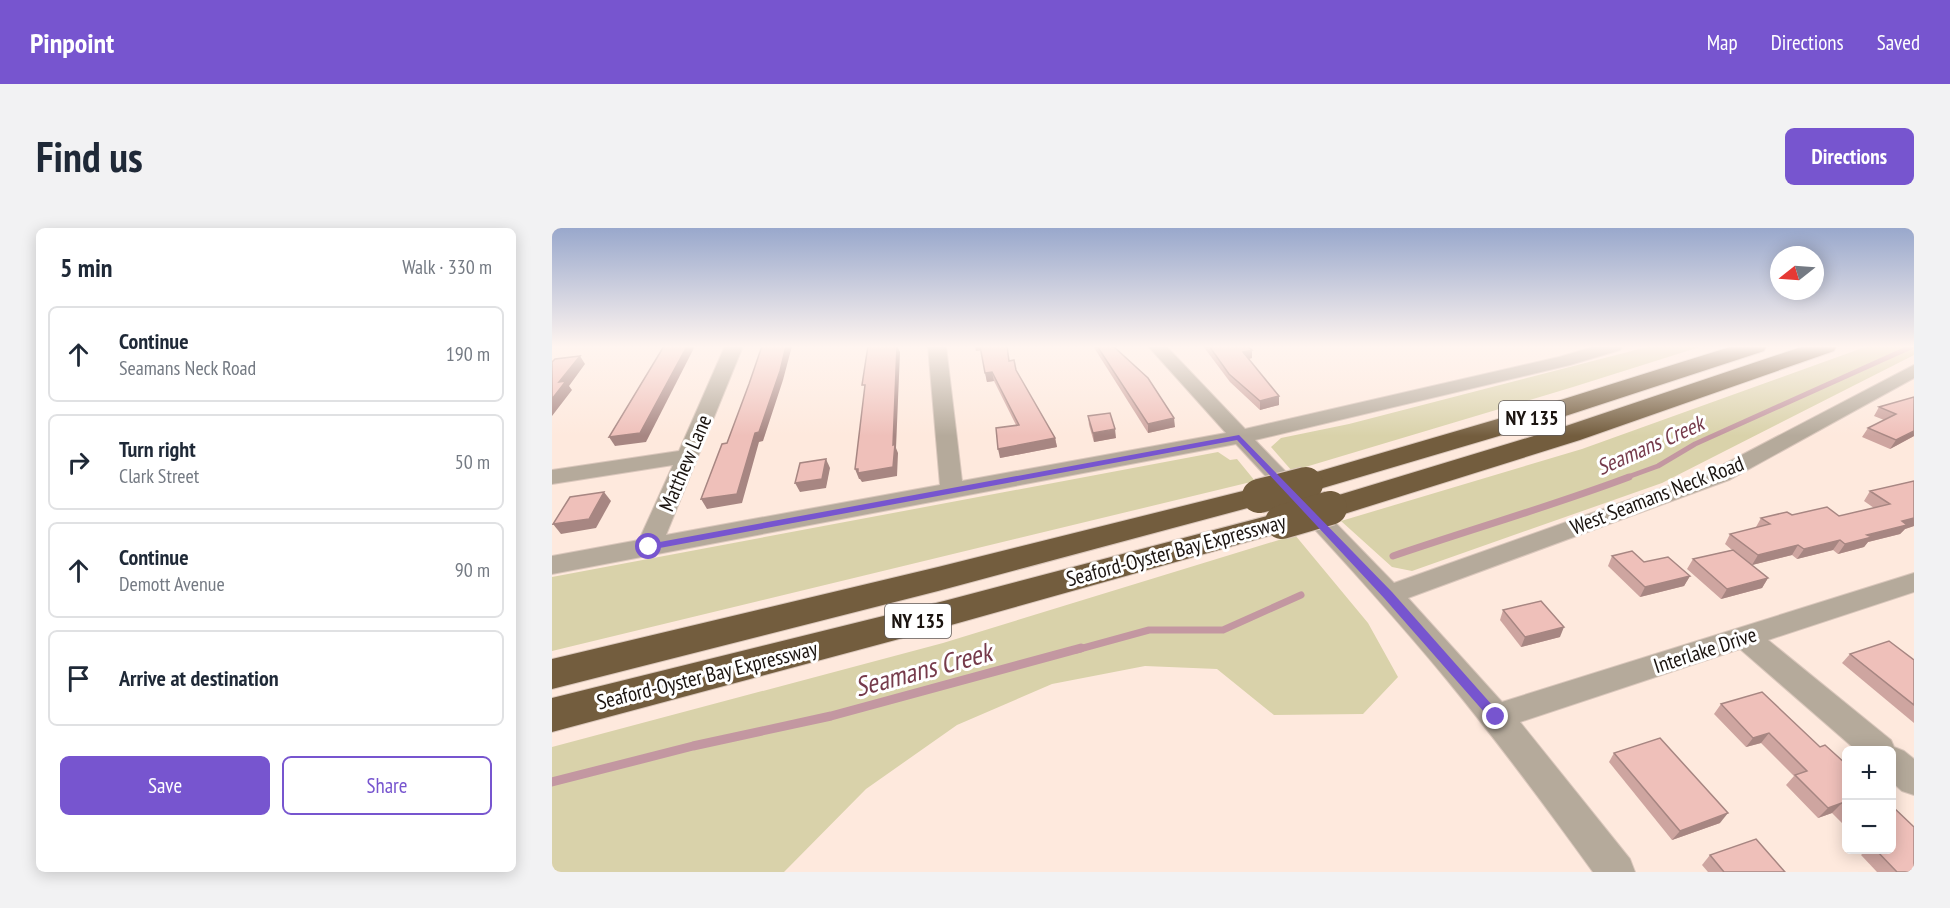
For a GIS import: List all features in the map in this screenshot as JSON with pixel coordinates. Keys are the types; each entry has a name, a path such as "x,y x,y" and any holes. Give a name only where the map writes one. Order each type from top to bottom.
{"highway":[{"name":"Seaford-Oyster Bay Expressway","path":"1296,510 1306,483 1529,419 1663,376"},
{"name":"Seaford-Oyster Bay Expressway","path":"552,715 922,620 1296,510 1570,434 1739,376"},
{"name":"Seaford-Oyster Bay Expressway","path":"552,674 938,579 1296,510"}],"street":[{"name":"Matthew Lane","path":"649,547 721,376"},
{"path":"940,376 952,492"},
{"path":"1184,376 1239,437 1296,510 1388,595 1496,717 1616,872"},
{"path":"552,565 1239,437 1500,376"},
{"name":"West Seamans Neck Road","path":"1388,595 1720,475 1903,376"},
{"path":"552,477 688,456"},
{"name":"Interlake Drive","path":"1496,717 1914,582"},
{"path":"1745,637 1874,746"},
{"path":"1896,764 1914,780"}],"shaded area":[{"path":"1535,376 1608,376 1292,471 1271,447 1281,438 1349,424"},
{"path":"1785,376 1873,376 1662,483 1412,571 1392,567 1341,521 1582,449"},
{"path":"1218,452 1230,460 1237,459 1255,481 552,651 552,577"},
{"path":"1295,535 1368,623 1398,677 1363,714 1274,715 1217,669 1145,666 1052,684 957,725 866,789 784,872 552,872 552,747 943,643"}],"building":[{"path":"552,376 564,376 559,382 566,381 552,399"},
{"path":"646,376 671,376 640,433 609,437"},
{"path":"752,376 778,376 759,432 755,433 737,494 701,499 722,444 727,443"},
{"path":"863,376 896,376 893,445 895,444 893,467 858,473 858,469 855,469 865,385 862,385"},
{"path":"994,376 1019,376 1055,438 998,449 996,428 1019,425"},
{"path":"1117,376 1146,376 1174,418 1148,424"},
{"path":"1231,376 1263,376 1279,396 1260,401"},
{"path":"1914,397 1914,431 1896,440 1868,428 1896,414 1879,407"},
{"path":"1110,413 1115,429 1093,433 1088,416"},
{"path":"826,459 822,479 795,483 800,463"},
{"path":"1914,481 1914,518 1902,521 1907,525 1867,535 1872,537 1845,544 1840,540 1804,549 1798,545 1758,555 1730,534 1770,524 1761,518 1787,512 1792,515 1827,507 1839,516 1890,504 1870,491"},
{"path":"604,492 589,519 553,524 570,497"},
{"path":"1733,550 1768,578 1727,589 1693,559"},
{"path":"1632,551 1644,562 1668,557 1690,576 1645,587 1612,556"},
{"path":"1541,601 1564,627 1525,637 1503,610"},
{"path":"1889,641 1914,660 1914,705 1850,654"},
{"path":"1762,692 1820,747 1825,745 1842,760 1842,803 1828,808 1795,775 1807,771 1769,733 1753,738 1721,704"},
{"path":"1660,738 1728,813 1680,831 1614,753"},
{"path":"1896,810 1914,827 1914,872 1897,872 1880,854 1896,854"},
{"path":"1756,839 1785,872 1724,872 1710,855"}],"waterway":[{"name":"Seamans Creek","path":"1625,478 1658,466 1695,444 1846,376"},
{"name":"Seamans Creek","path":"1393,556 1629,477"},
{"name":"Seamans Creek","path":"1076,650 1149,630 1223,630 1301,595"},
{"name":"Seamans Creek","path":"552,782 693,746 831,716 1081,648"}],"route":[{"path":"649,547 1239,437 1388,595 1496,717"}]}
